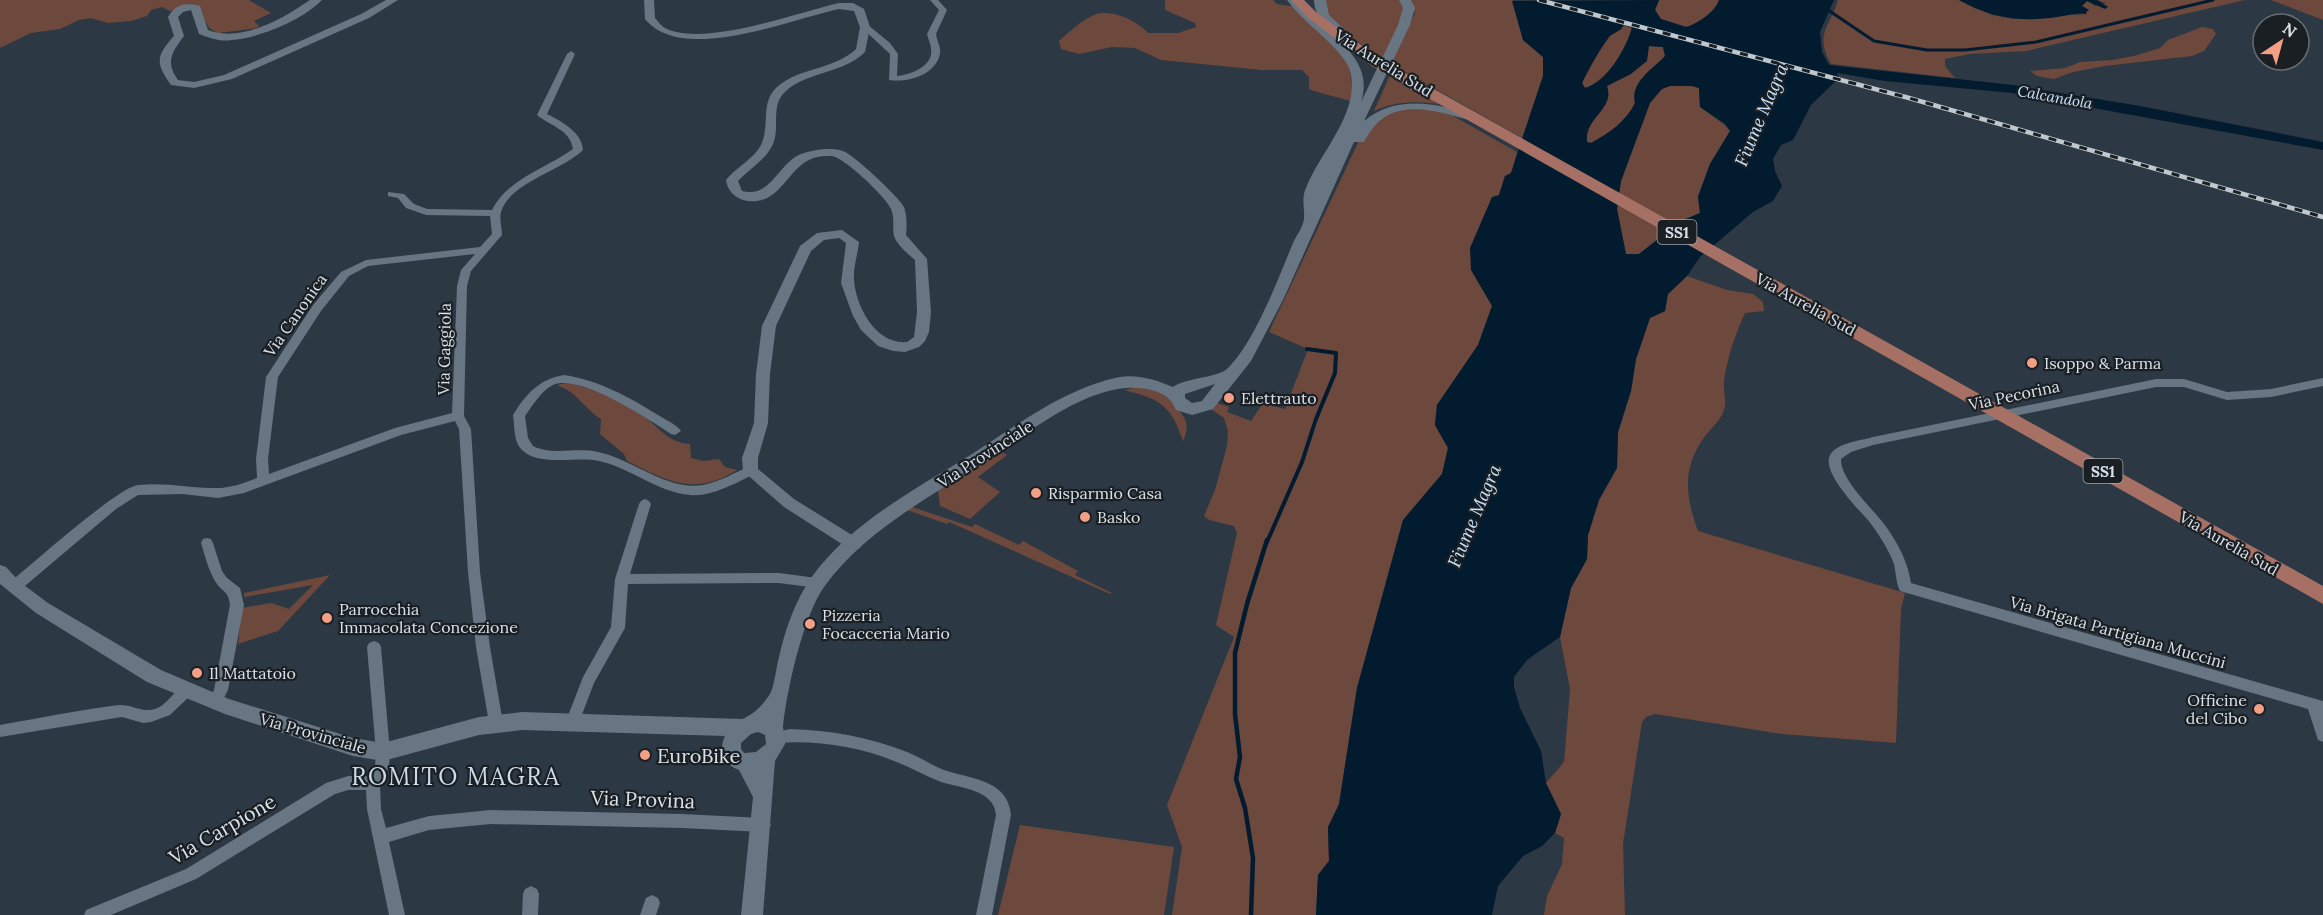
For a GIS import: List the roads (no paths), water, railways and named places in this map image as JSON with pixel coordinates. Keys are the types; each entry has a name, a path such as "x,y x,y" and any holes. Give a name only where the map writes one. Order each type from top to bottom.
{"main road":[{"name":"Via Aurelia Sud","path":"1295,0 1353,47 1377,63 2323,596"},
{"path":"1295,0 1311,22 1348,56 1359,79 1358,93 1311,192 1310,221"},
{"path":"1320,0 1319,7 1322,13 1353,47"},
{"path":"1212,399 1246,357 1276,300 1310,221 1331,198 1344,160 1404,25 1409,8 1405,0"},
{"path":"1344,160 1363,129 1382,112 1413,105 1472,117"},
{"path":"1187,388 1230,375"},
{"name":"Via Provinciale","path":"762,729 780,695 798,626 817,584 854,544 890,515 1030,425 1093,391 1129,381 1154,385 1187,388 1210,391 1212,399 1203,407 1192,409 1179,402 1187,388"},
{"name":"Via Provinciale","path":"0,572 14,587 42,608 154,676 215,702 342,744 383,752 453,732 496,723 573,721 701,727 730,745 734,757 756,760 763,796 763,825"},
{"path":"701,727 762,729"},
{"path":"730,745 734,735 762,729"},
{"path":"756,760 774,748 762,729"},
{"path":"752,915 763,825"}],"street":[{"path":"317,0 268,28 224,37 203,32 196,8 187,7 178,10 173,17 178,36 163,57 167,70 175,83 187,86 212,82 357,20 393,0"},
{"path":"649,0 650,19 666,32 685,37 741,30 847,4 859,9 865,27 861,50 843,64 803,77 779,91 771,107 769,141 766,147 732,180 733,188 738,194 755,198 768,192 791,166 805,157 829,152 846,157 897,207 901,224 900,235 908,247 921,259 924,278 921,337 910,346 900,347 882,341 873,335 854,304 847,273 853,242 848,236 826,234 810,243 769,326 763,374 761,423 750,458 751,471 789,503 854,544"},
{"path":"865,27 887,45 894,54 890,74 892,78 913,75 932,62 936,52 932,33 943,10 933,0"},
{"path":"391,194 401,196 410,206 426,212 495,213 505,198 520,185 564,161 578,150 578,145 565,127 542,116 571,54"},
{"name":"Via Gaggiola","path":"495,213 497,236 466,270 462,286 458,416 465,429 474,573 483,647 496,723"},
{"name":"Via Canonica","path":"263,482 262,459 272,377 317,308 345,274 357,265 366,262 478,250 483,252"},
{"path":"675,431 601,389 569,380 552,381 537,393 519,415 523,443 529,449 539,453 599,456 664,483 689,490 701,489 751,471"},
{"name":"Via Pecorina","path":"1905,587 1902,564 1883,530 1843,482 1834,467 1834,460 1841,451 1888,438 2156,383 2184,383 2227,396 2271,393 2323,381"},
{"path":"14,587 112,506 136,490 182,489 218,493 263,482 399,432 458,416"},
{"path":"573,721 588,681 618,628 622,579 645,504"},
{"path":"207,543 218,575 222,583 235,592 237,605 222,690 215,702"},
{"path":"622,579 779,578 817,584"},
{"name":"Via Brigata Partigiana Muccini","path":"1905,587 2318,706"},
{"path":"374,647 383,752 382,767 373,783 374,809 398,915"},
{"path":"0,731 122,711 140,718 159,715 171,707 187,690"},
{"path":"2318,706 2323,736"},
{"path":"762,729 853,743 894,753 938,774 989,788 996,794 1005,811 984,915"},
{"name":"Via Carpione","path":"92,915 190,874 331,788 348,783 373,783"},
{"name":"Via Provina","path":"380,837 429,823 491,817 659,820 763,825"},
{"path":"530,915 531,894"}],"water":[{"path":"1659,0 1655,10 1661,19 1686,27 1706,16 1719,0 1834,0 1820,32 1822,52 1829,65 2013,85 2140,106 2323,142 2323,150 2012,93 1885,81 1837,73 1839,78 1811,105 1793,140 1781,145 1773,159 1775,171 1782,186 1773,201 1753,212 1700,257 1687,276 1668,294 1665,311 1650,318 1636,359 1631,391 1618,432 1617,468 1599,500 1588,535 1587,559 1571,588 1560,637 1527,660 1514,677 1514,687 1520,708 1541,751 1546,783 1561,814 1555,833 1542,846 1523,856 1498,886 1492,915 1316,915 1318,875 1329,861 1328,827 1339,804 1357,688 1403,520 1442,474 1448,448 1435,425 1437,405 1478,345 1492,306 1471,270 1470,248 1492,197 1499,195 1505,176 1511,173 1543,76 1543,57 1523,40 1512,1","holes":["1624,25 1632,28 1621,54 1601,79 1585,88 1582,83 1598,54 1609,37","1649,46 1663,47 1665,56 1639,82 1634,95 1635,103 1627,116 1604,135 1591,143 1587,142 1590,126 1607,101 1607,86 1631,74 1647,61","1670,86 1699,88 1700,107 1725,124 1730,131 1710,164 1698,197 1700,213 1681,221 1639,254 1626,254 1617,209 1621,181 1650,103 1662,89"]},
{"path":"1959,0 2097,0 2108,7 2105,9 2087,1 2082,6 2089,10 2087,14 2026,19 1991,14"}],"waterway":[{"path":"1828,10 1874,41 1927,50 1965,50 2036,42 2213,0"},
{"path":"1267,542 1302,462 1316,419 1335,373 1336,353 1307,349"},
{"path":"1251,915 1253,858 1245,808 1236,779 1240,757 1235,714 1235,653 1247,604 1267,540"}],"railway":[{"path":"1539,0 1909,98 2323,217"}],"place":[{"name":"Isoppo & Parma","path":"2032,363"},
{"name":"Elettrauto","path":"1229,398"},
{"name":"Risparmio Casa","path":"1036,493"},
{"name":"Basko","path":"1085,517"},
{"name":"Parrocchia Immacolata Concezione","path":"327,618"},
{"name":"Pizzeria Focacceria Mario","path":"810,624"},
{"name":"Il Mattatoio","path":"197,673"},
{"name":"Officine del Cibo","path":"2259,709"},
{"name":"EuroBike","path":"645,755"}],"district":[{"name":"ROMITO MAGRA","path":"456,776"}],"water label":[{"name":"Calcandola","path":"2055,97"},
{"name":"Fiume Magra","path":"1761,115"},
{"name":"Fiume Magra","path":"1474,516"}]}
